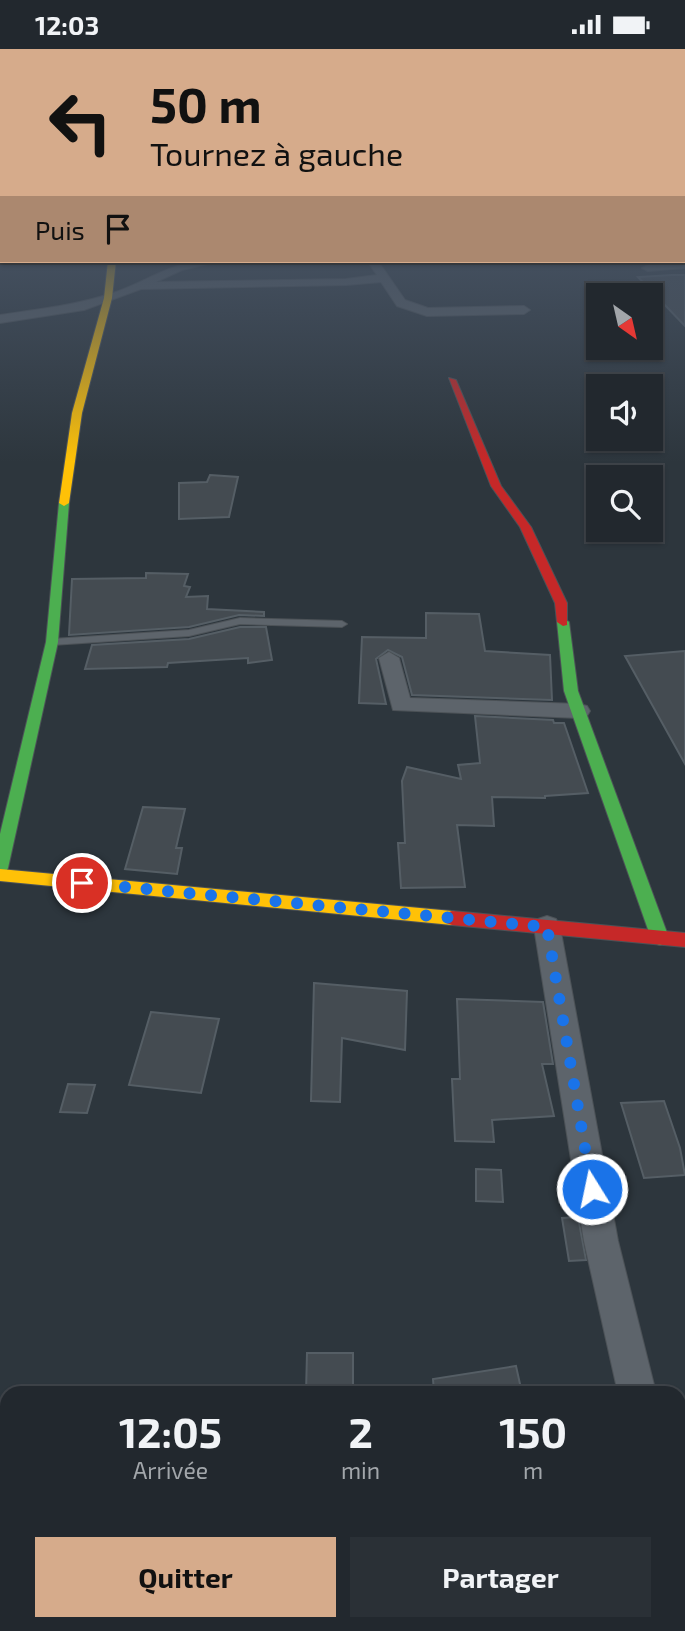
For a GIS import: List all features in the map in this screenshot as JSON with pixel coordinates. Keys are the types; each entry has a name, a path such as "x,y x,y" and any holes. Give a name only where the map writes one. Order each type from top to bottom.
{"street":[{"path":"0,319 33,314"},
{"path":"0,868 52,642 61,526 76,413 104,314"},
{"path":"453,380 496,486 525,527 561,603 571,691 660,938"},
{"path":"389,658 401,705 579,711"},
{"path":"0,875 685,940"},
{"path":"547,927 601,1241 635,1386"}],"lane":[{"path":"52,642 189,633 240,621 342,624"}],"building":[{"path":"673,314 685,314 685,326"},
{"path":"210,475 238,477 229,517 179,519 179,483 207,482"},
{"path":"146,573 188,574 184,586 190,587 186,597 208,596 207,609 264,612 264,616 239,615 189,627 69,635 72,579 146,578"},
{"path":"426,613 479,614 485,651 550,655 552,700 412,695 402,657 388,650 376,659 386,704 359,703 362,637 426,638"},
{"path":"240,627 266,627 272,660 248,663 248,658 168,663 167,667 85,669 92,645 189,639"},
{"path":"685,651 685,764 625,656"},
{"path":"475,716 553,720 554,723 564,723 588,793 545,798 492,797 494,826 457,825 465,887 401,888 398,843 405,843 402,781 407,767 461,779 458,765 480,763"},
{"path":"143,807 185,809 176,848 182,848 177,874 125,869"},
{"path":"314,983 407,991 405,1050 342,1038 340,1102 311,1101"},
{"path":"457,999 543,1002 553,1064 542,1064 554,1116 492,1120 494,1142 455,1141 452,1079 460,1079"},
{"path":"151,1012 219,1019 201,1093 129,1085"},
{"path":"68,1084 95,1085 87,1113 60,1112"},
{"path":"664,1101 680,1148 685,1175 644,1178 621,1103"},
{"path":"476,1169 501,1170 503,1202 476,1201"},
{"path":"578,1217 586,1260 569,1261 562,1218"},
{"path":"307,1353 353,1353 353,1386 306,1386"},
{"path":"516,1366 520,1386 434,1386 433,1379"}],"traffic: fast":[{"path":"0,868 52,642 64,503"},
{"path":"563,622 571,691 660,938"}],"traffic: slow":[{"path":"64,503 77,413 104,314"},
{"path":"0,875 452,918"}],"traffic: jam":[{"path":"452,380 496,486 525,527 561,603 563,622"},
{"path":"452,918 685,940"}],"route":[{"path":"82,883 547,927 592,1189"}]}
